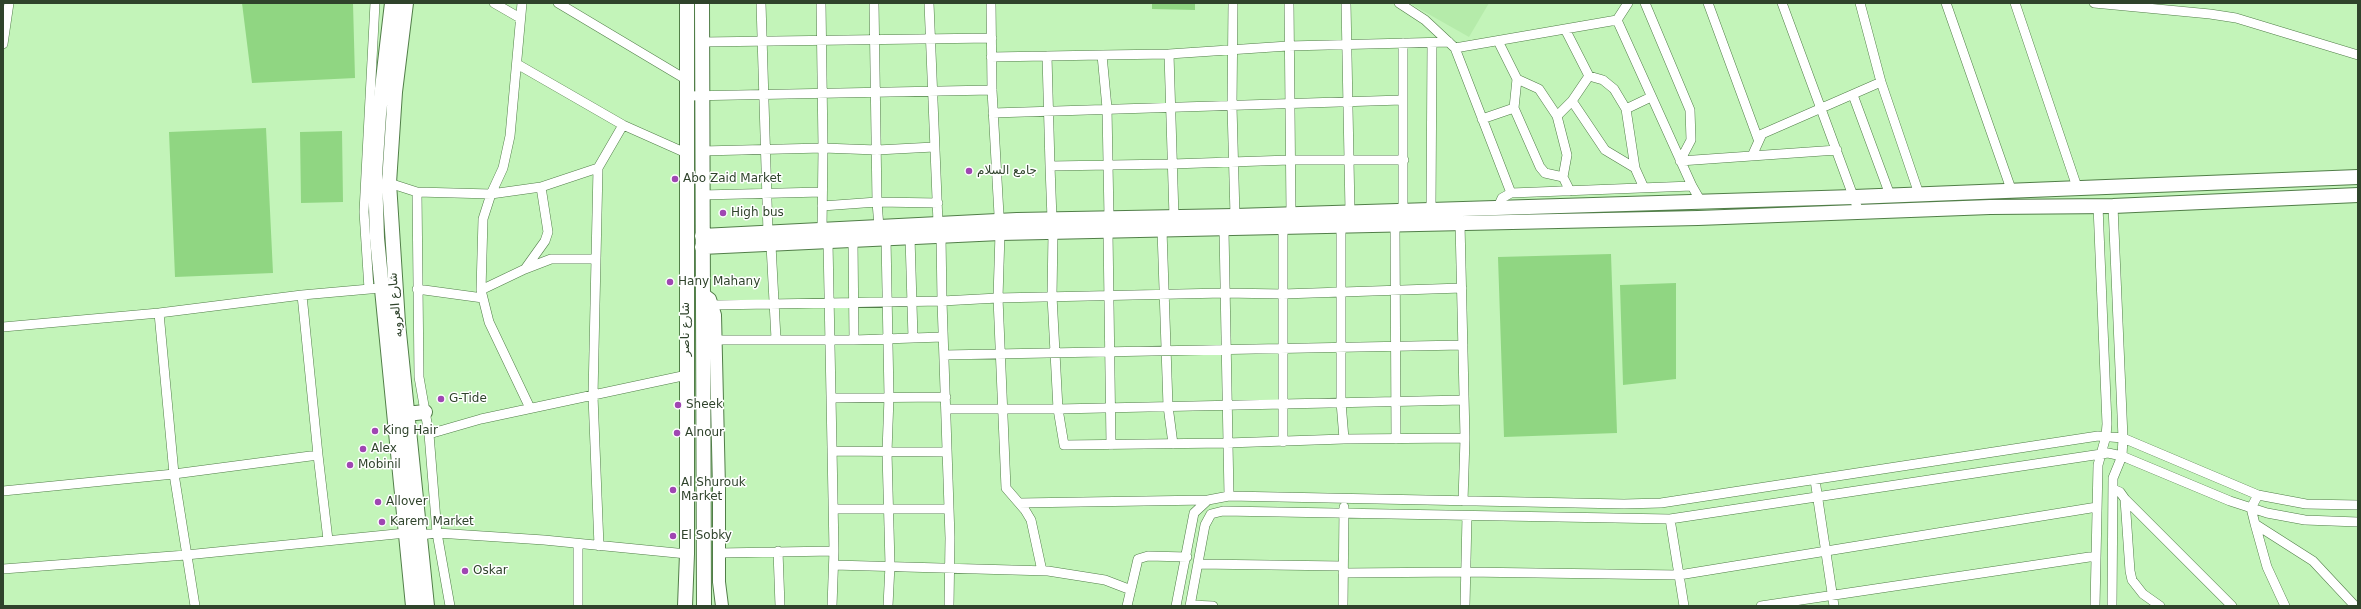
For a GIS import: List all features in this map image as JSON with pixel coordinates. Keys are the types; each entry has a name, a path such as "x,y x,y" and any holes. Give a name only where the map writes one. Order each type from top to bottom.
{"main road":[{"name":"شارع العروبه","path":"392,3 379,114 376,174 375,289 391,324 406,414 427,606"},
{"name":"شارع العروبه","path":"406,3 395,92 389,182 391,324 406,533 413,606"},
{"name":"شارع ناصر","path":"685,606 687,554 687,3"},
{"name":"شارع ناصر","path":"702,3 704,606"},
{"path":"686,177 702,177"},
{"path":"702,241 999,227 1108,225 1174,217 1700,200 1854,197 2011,189 2358,177"},
{"path":"1108,225 1162,230 1395,226 2113,206 2358,195"},
{"path":"825,236 853,241 882,233 910,236 939,230"},
{"path":"406,414 425,412"},
{"path":"687,469 695,467 703,469"},
{"path":"687,483 695,487 703,485"}],"street":[{"path":"3,44 9,3"},
{"path":"3,327 159,313 302,295 375,289 364,212 375,3"},
{"path":"494,3 520,18"},
{"path":"522,3 508,150 503,168 482,219 482,294 489,322 530,408"},
{"path":"558,3 687,80"},
{"path":"761,3 767,150 765,192 776,339"},
{"path":"821,3 823,148 822,206 825,236 832,398 834,509 832,606"},
{"path":"874,3 877,150 876,202 882,233 887,302 886,338 889,397 887,452 890,565 888,606"},
{"path":"929,3 929,40 938,203 946,397 946,452 950,567 949,606"},
{"path":"991,3 992,90 999,227 998,298 1006,488 1031,520 1042,570"},
{"path":"1233,3 1232,106 1235,216"},
{"path":"1288,3 1288,46 1291,104 1291,214"},
{"path":"1346,3 1350,212"},
{"path":"1399,3 1425,20 1452,45 1511,193"},
{"path":"991,57 1169,54 1288,46 1432,43 1452,45 1498,41 1617,20 1628,3"},
{"path":"1645,3 1690,110 1691,140 1680,161"},
{"path":"1708,3 1758,139"},
{"path":"1782,3 1859,212"},
{"path":"1860,3 1881,82 1919,194"},
{"path":"1946,3 2011,189"},
{"path":"2015,3 2077,187"},
{"path":"2094,3 2210,14 2236,18 2358,55"},
{"path":"1617,20 1680,161 1700,200"},
{"path":"1564,29 1589,76 1603,80 1614,89 1626,109 1635,168 1644,188"},
{"path":"702,42 992,38"},
{"path":"1498,41 1517,79 1514,108 1540,167 1545,173 1563,177"},
{"path":"1431,209 1432,43"},
{"path":"1403,44 1403,210"},
{"path":"1169,54 1174,217"},
{"path":"1102,55 1107,108 1111,445"},
{"path":"1047,56 1050,110 1052,296 1058,409 1064,445 1465,438"},
{"path":"517,64 623,125 686,153"},
{"path":"1556,116 1572,101 1589,76"},
{"path":"1517,79 1539,89 1556,116 1567,155 1563,177 1570,191"},
{"path":"1752,156 1758,139 1770,130 1822,109 1881,82"},
{"path":"687,96 764,96 992,90"},
{"path":"1853,95 1890,195"},
{"path":"1626,109 1651,97"},
{"path":"993,113 1107,108 1170,108 1402,100"},
{"path":"1572,101 1605,150 1635,168"},
{"path":"1482,119 1514,108"},
{"path":"599,546 593,396 598,168 623,125"},
{"path":"702,151 823,148 877,150 934,147"},
{"path":"1680,161 1837,150"},
{"path":"1050,166 1290,160 1404,160"},
{"path":"389,182 417,192 491,194 540,188 598,168"},
{"path":"1498,207 1502,198 1511,193 1692,186"},
{"path":"525,269 545,241 548,232 540,188"},
{"path":"417,192 419,377 429,434 437,533 450,606"},
{"path":"702,195 765,192 822,192"},
{"path":"822,206 876,202 938,203"},
{"path":"2086,606 2095,605 2097,507 2100,453 2106,436 2098,206"},
{"path":"2112,606 2114,473 2122,456 2123,438 2113,206"},
{"path":"1460,223 1465,438 1463,501"},
{"path":"1395,226 1396,439"},
{"path":"1283,227 1283,442"},
{"path":"1341,227 1341,402 1344,439"},
{"path":"1162,230 1168,406 1173,444"},
{"path":"1224,230 1226,404 1229,496"},
{"path":"910,236 912,338"},
{"path":"853,241 855,302 854,340"},
{"path":"417,289 482,294 525,269 551,259 595,259"},
{"path":"713,305 828,302 911,302 1052,296 1224,293 1283,294 1395,289 1462,288"},
{"path":"702,293 713,305 716,340 719,553 722,606"},
{"path":"302,295 328,540"},
{"path":"159,313 174,474 195,606"},
{"path":"716,340 854,340 943,337"},
{"path":"944,355 1463,345"},
{"path":"429,434 481,419 687,375"},
{"path":"832,398 946,397"},
{"path":"946,409 1058,409 1226,404 1464,400"},
{"path":"1019,503 1208,500 1229,496 1582,504 1624,504 1685,501 2088,437 2106,436 2123,438 2258,495 2306,504 2358,505"},
{"path":"832,452 946,452"},
{"path":"1213,606 1190,606 1205,525 1212,514 1230,510 1670,519 2100,453 2122,456 2230,501 2251,508 2305,520 2358,522"},
{"path":"3,491 174,474 318,455"},
{"path":"1815,480 1834,606"},
{"path":"2113,489 2120,492 2125,499 2232,606"},
{"path":"2258,495 2251,508 2267,567 2285,606"},
{"path":"1343,606 1344,499"},
{"path":"2125,499 2130,571 2132,580 2143,594 2160,606"},
{"path":"1176,606 1187,558 1192,518 1198,509 1208,500"},
{"path":"1581,518 1582,504"},
{"path":"1198,564 1343,570 1679,575 2097,507"},
{"path":"834,509 949,509"},
{"path":"1465,606 1467,516"},
{"path":"1670,519 1684,606"},
{"path":"2255,524 2313,561 2356,606"},
{"path":"3,569 186,555 406,533"},
{"path":"420,535 437,533 687,554"},
{"path":"578,545 578,606"},
{"path":"778,551 780,606"},
{"path":"719,553 834,551"},
{"path":"1761,606 2096,556"},
{"path":"1127,606 1136,563 1140,557 1187,558"},
{"path":"834,565 890,565 1042,570 1091,577 1131,590"}],"shaded area":[{"path":"242,3 353,3 355,78 252,83"},
{"path":"1152,3 1195,3 1195,10 1152,9"},
{"path":"1409,3 1489,3 1469,37"},
{"path":"266,128 273,273 175,277 169,132"},
{"path":"342,131 343,202 301,203 300,132"},
{"path":"1611,254 1617,433 1504,437 1498,257"},
{"path":"1676,283 1676,379 1623,385 1620,285"}],"place":[{"name":"جامع السلام","path":"969,171"},
{"name":"Abo Zaid Market","path":"675,179"},
{"name":"High bus","path":"723,213"},
{"name":"Hany Mahany","path":"670,282"},
{"name":"G-Tide","path":"441,399"},
{"name":"Sheek","path":"678,405"},
{"name":"King Hair","path":"375,431"},
{"name":"Alnour","path":"677,433"},
{"name":"Alex","path":"363,449"},
{"name":"Mobinil","path":"350,465"},
{"name":"Al Shurouk Market","path":"673,490"},
{"name":"Allover","path":"378,502"},
{"name":"Karem Market","path":"382,522"},
{"name":"El Sobky","path":"673,536"},
{"name":"Oskar","path":"465,571"}]}
